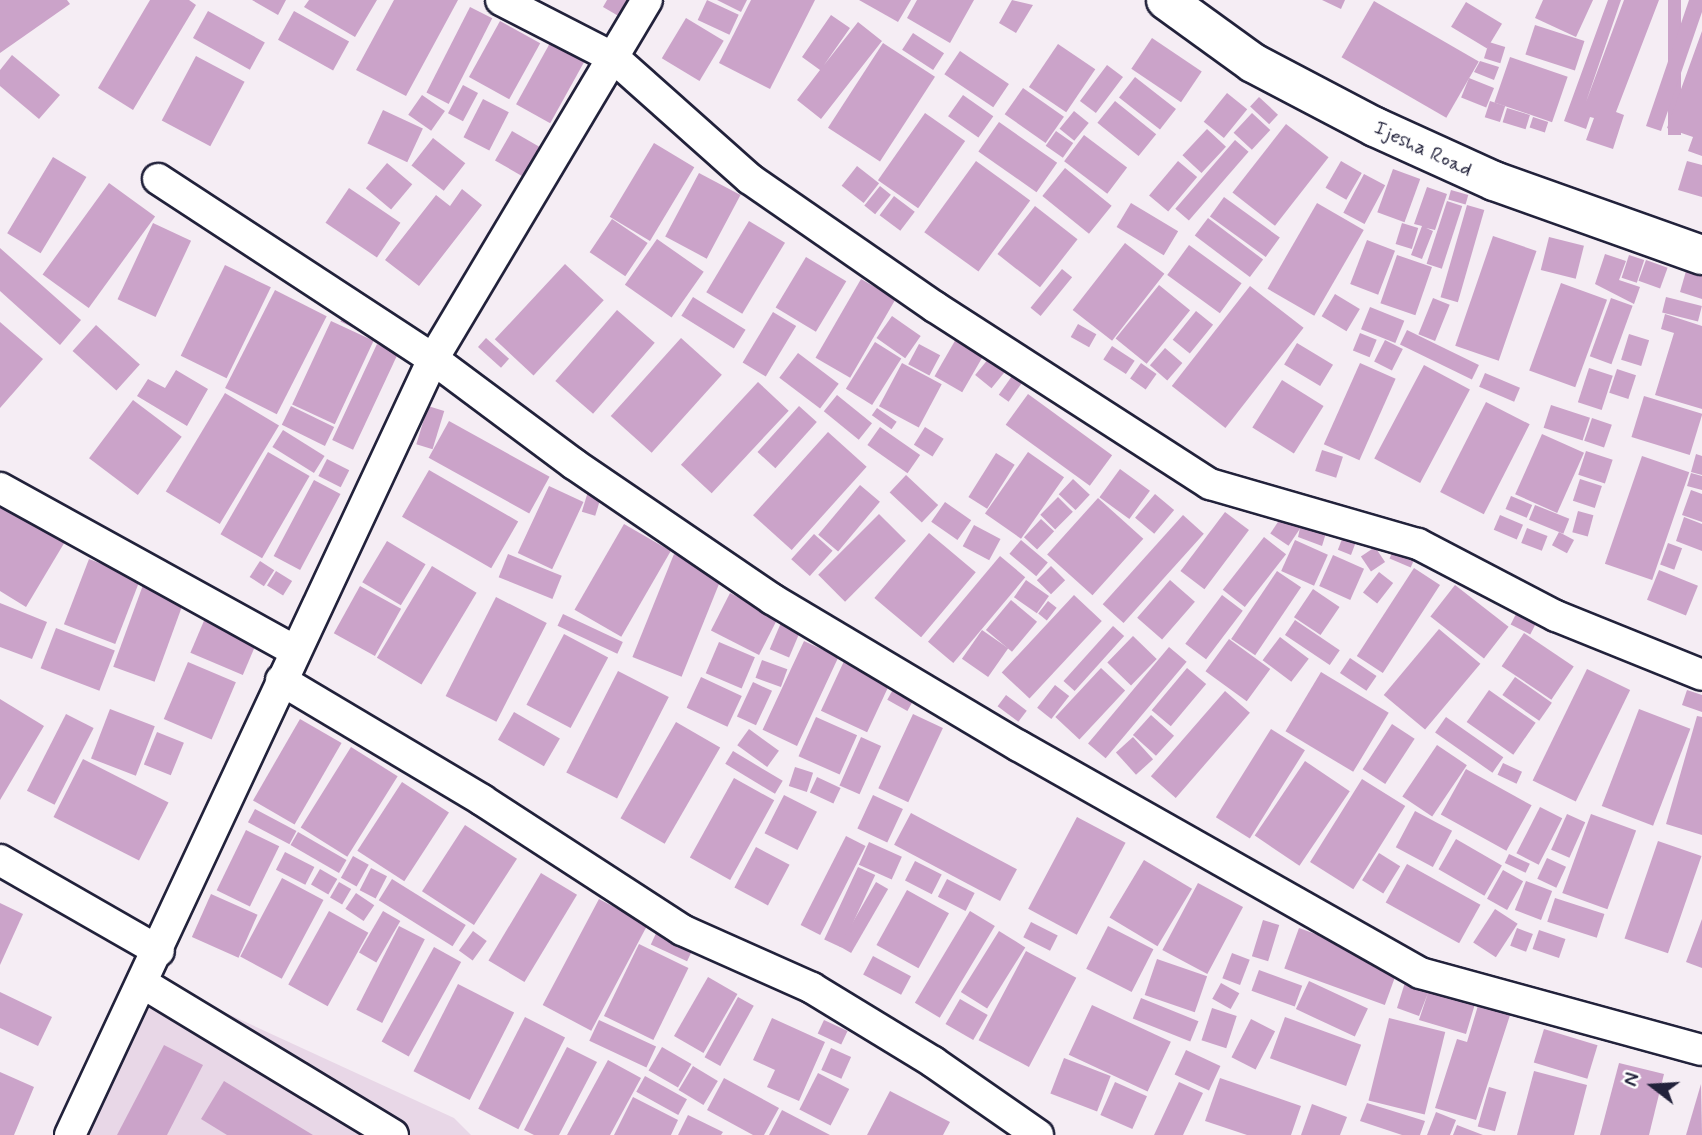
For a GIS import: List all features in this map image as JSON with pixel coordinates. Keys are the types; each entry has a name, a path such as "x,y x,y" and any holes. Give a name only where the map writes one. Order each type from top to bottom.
{"main road":[{"name":"Ijesha Road","path":"1166,0 1254,63 1375,127 1494,181 1702,255"}],"street":[{"path":"502,0 614,58 750,179 935,307 1210,484 1418,544 1556,616 1702,675"},
{"path":"70,1135 144,984 294,650 433,359 647,0"},
{"path":"159,179 433,359 573,464 772,599 1019,746 1420,973 1702,1050"},
{"path":"0,488 294,650"},
{"path":"281,680 482,800 682,930 812,988 933,1062 1038,1135"},
{"path":"0,860 159,951"},
{"path":"144,984 393,1135"}],"shaded area":[{"path":"137,972 454,1118 471,1135 54,1135"}],"building":[{"path":"0,0 67,0 70,4 0,53"},
{"path":"150,0 189,0 196,5 133,110 98,88"},
{"path":"252,0 286,0 278,15"},
{"path":"309,0 377,0 355,37 304,7"},
{"path":"394,0 458,0 406,96 356,70"},
{"path":"607,0 631,0 622,18 603,7"},
{"path":"707,0 739,15 729,35 698,20"},
{"path":"717,0 747,0 741,12"},
{"path":"751,0 815,0 770,89 719,63"},
{"path":"859,0 911,0 898,22"},
{"path":"917,0 974,0 950,43 907,18"},
{"path":"1012,0 1033,5 1016,33 999,23"},
{"path":"1322,0 1345,0 1341,9"},
{"path":"1543,0 1593,0 1576,37 1535,18"},
{"path":"1608,0 1621,0 1586,102 1624,0 1659,0 1616,112 1624,115 1613,149 1586,140 1594,118 1590,117 1586,129 1564,121"},
{"path":"1668,0 1681,0 1681,135 1668,135"},
{"path":"1689,0 1702,0 1702,12 1661,131 1646,126"},
{"path":"1374,1 1479,62 1446,118 1342,57"},
{"path":"1466,2 1502,24 1487,48 1451,27"},
{"path":"470,7 492,18 449,104 426,93"},
{"path":"208,11 265,43 250,70 193,38"},
{"path":"294,11 349,42 333,70 278,40"},
{"path":"831,15 850,28 824,65 858,22 882,41 821,119 797,100 820,70 802,57"},
{"path":"686,18 724,41 700,81 662,58"},
{"path":"500,21 540,43 509,99 469,77"},
{"path":"1535,25 1584,41 1575,71 1525,54"},
{"path":"1702,31 1702,156 1688,151 1693,137 1667,128"},
{"path":"913,33 944,53 933,70 902,50"},
{"path":"1152,38 1202,72 1181,102 1131,69"},
{"path":"1489,42 1505,47 1500,63 1484,58"},
{"path":"550,43 584,62 550,123 516,104"},
{"path":"883,43 935,77 880,161 828,128"},
{"path":"1058,44 1095,69 1066,112 1029,87"},
{"path":"960,51 1009,84 993,107 944,74"},
{"path":"12,55 60,95 39,119 0,86 0,70"},
{"path":"196,56 245,82 210,146 162,120"},
{"path":"1510,57 1568,77 1552,122 1494,102"},
{"path":"1480,61 1499,67 1494,80 1474,72"},
{"path":"1107,65 1123,77 1096,113 1080,101"},
{"path":"1135,77 1176,109 1160,130 1119,97"},
{"path":"1469,78 1494,88 1486,108 1461,97"},
{"path":"463,85 478,93 463,121 448,113"},
{"path":"1023,88 1064,117 1046,143 1005,114"},
{"path":"1227,93 1247,109 1224,138 1204,122"},
{"path":"422,95 445,111 431,131 408,115"},
{"path":"963,95 993,116 978,138 948,116"},
{"path":"1259,97 1278,115 1269,124 1250,107"},
{"path":"483,99 509,112 489,150 463,137"},
{"path":"1115,101 1156,134 1139,156 1097,123"},
{"path":"1490,101 1505,106 1500,122 1485,117"},
{"path":"1507,108 1530,115 1526,129 1503,122"},
{"path":"383,110 423,129 407,162 367,144"},
{"path":"1074,111 1089,123 1074,141 1060,129"},
{"path":"925,113 965,141 918,208 878,180"},
{"path":"1252,113 1270,130 1252,150 1234,133"},
{"path":"1533,117 1548,122 1545,132 1530,127"},
{"path":"999,122 1057,163 1037,192 978,151"},
{"path":"1286,124 1329,157 1275,226 1232,193"},
{"path":"1207,129 1226,147 1201,173 1182,155"},
{"path":"512,131 541,148 524,177 495,160"},
{"path":"1056,131 1073,143 1063,158 1046,146"},
{"path":"1084,135 1127,167 1107,194 1064,161"},
{"path":"433,138 465,163 444,191 411,166"},
{"path":"1235,140 1249,152 1189,220 1175,209"},
{"path":"654,143 694,167 650,241 610,217"},
{"path":"53,157 86,177 41,253 7,233"},
{"path":"976,161 1030,200 978,272 924,232"},
{"path":"1178,161 1197,177 1168,212 1149,195"},
{"path":"1341,161 1362,173 1346,200 1326,188"},
{"path":"1687,161 1702,165 1702,197 1678,190"},
{"path":"387,163 412,184 391,209 366,188"},
{"path":"857,166 879,183 864,203 842,186"},
{"path":"1065,168 1112,206 1089,234 1042,196"},
{"path":"1393,169 1420,179 1405,222 1377,212"},
{"path":"699,173 740,195 707,259 665,237"},
{"path":"1364,174 1385,185 1365,224 1343,213"},
{"path":"109,183 155,217 89,308 43,274"},
{"path":"880,186 891,195 875,214 864,205"},
{"path":"1427,187 1447,194 1435,230 1426,228 1433,231 1422,259 1411,255 1422,226 1414,224"},
{"path":"349,188 400,223 377,257 326,223"},
{"path":"462,189 482,205 419,286 385,260 436,195 450,206"},
{"path":"1451,190 1468,195 1466,205 1448,200"},
{"path":"894,196 915,212 900,231 880,215"},
{"path":"1224,197 1280,238 1266,257 1210,216"},
{"path":"1447,201 1462,206 1442,269 1427,264"},
{"path":"1131,203 1178,231 1164,255 1117,227"},
{"path":"1317,203 1364,230 1314,316 1268,289"},
{"path":"1467,205 1484,210 1458,302 1441,297"},
{"path":"1035,206 1078,239 1040,287 997,254"},
{"path":"1208,218 1263,260 1250,277 1195,236"},
{"path":"612,219 648,243 625,276 590,252"},
{"path":"749,221 785,243 742,314 706,292"},
{"path":"153,223 191,241 156,317 118,299"},
{"path":"1402,223 1418,228 1412,249 1396,244"},
{"path":"1493,236 1536,251 1499,361 1455,346"},
{"path":"1549,237 1584,246 1576,279 1541,270"},
{"path":"657,239 704,272 672,318 625,285"},
{"path":"1367,240 1395,251 1378,295 1350,284"},
{"path":"1125,243 1164,274 1112,341 1073,310"},
{"path":"1189,245 1242,283 1220,313 1167,275"},
{"path":"0,248 81,320 60,345 0,291"},
{"path":"1605,254 1626,261 1619,280 1640,287 1634,304 1595,284"},
{"path":"1397,255 1432,267 1415,315 1380,303"},
{"path":"1629,255 1644,260 1637,283 1622,278"},
{"path":"806,257 846,281 816,332 776,308"},
{"path":"1646,260 1668,268 1660,289 1638,281"},
{"path":"565,264 604,300 534,375 495,339"},
{"path":"225,265 271,287 227,378 181,356"},
{"path":"1062,269 1072,277 1041,316 1031,308"},
{"path":"1686,271 1702,276 1702,299 1680,292"},
{"path":"861,279 896,299 850,378 816,358"},
{"path":"1561,283 1607,300 1575,387 1529,370"},
{"path":"1159,285 1190,310 1147,364 1116,339"},
{"path":"1250,286 1304,328 1225,428 1172,386"},
{"path":"275,290 327,316 277,414 225,388"},
{"path":"1335,294 1360,309 1346,331 1322,316"},
{"path":"693,297 746,330 734,349 681,316"},
{"path":"1666,297 1702,306 1698,321 1662,313"},
{"path":"1433,298 1450,305 1435,341 1418,334"},
{"path":"1611,298 1633,306 1611,364 1590,356"},
{"path":"1370,307 1404,321 1395,343 1361,329"},
{"path":"347,308 374,321 367,335 340,321"},
{"path":"617,310 655,343 593,414 555,381"},
{"path":"1196,311 1213,325 1190,354 1173,340"},
{"path":"773,312 796,326 766,376 743,363"},
{"path":"1665,314 1702,326 1702,409 1655,395 1674,333 1661,329"},
{"path":"892,316 921,336 905,358 877,338"},
{"path":"331,321 374,341 335,424 292,404"},
{"path":"0,322 43,359 0,408"},
{"path":"1078,324 1096,334 1089,347 1071,337"},
{"path":"96,325 140,364 116,390 73,351"},
{"path":"1407,330 1479,365 1472,379 1400,344"},
{"path":"1360,333 1377,340 1370,357 1353,351"},
{"path":"1629,334 1649,340 1641,366 1621,360"},
{"path":"486,338 509,359 501,368 478,347"},
{"path":"681,338 722,375 652,453 611,416"},
{"path":"956,339 984,355 962,392 934,376"},
{"path":"1385,340 1403,349 1392,370 1374,361"},
{"path":"875,342 901,358 872,405 846,389"},
{"path":"1297,343 1333,365 1320,386 1284,364"},
{"path":"377,344 398,354 353,450 332,440"},
{"path":"919,344 940,355 929,376 908,364"},
{"path":"1112,346 1135,361 1126,374 1103,359"},
{"path":"1165,348 1182,363 1167,380 1150,365"},
{"path":"798,353 839,384 820,408 779,378"},
{"path":"989,358 1005,371 991,388 975,375"},
{"path":"902,363 942,384 919,427 879,406"},
{"path":"1141,363 1157,374 1146,389 1130,379"},
{"path":"1360,363 1396,379 1359,460 1324,444"},
{"path":"1424,365 1470,389 1420,483 1374,459"},
{"path":"1589,368 1613,376 1602,410 1578,402"},
{"path":"1617,369 1636,375 1628,399 1609,393"},
{"path":"176,370 208,389 187,426 137,396 148,379 165,388"},
{"path":"1485,373 1520,388 1514,402 1479,387"},
{"path":"1012,376 1022,383 1009,402 999,395"},
{"path":"1282,380 1324,406 1294,453 1252,427"},
{"path":"758,382 789,411 712,493 681,465"},
{"path":"225,393 279,425 220,524 166,492"},
{"path":"1028,394 1112,455 1090,486 1006,425"},
{"path":"837,395 872,423 859,440 824,411"},
{"path":"1644,396 1702,414 1690,455 1631,437"},
{"path":"133,400 182,437 138,495 89,458"},
{"path":"1486,402 1530,424 1484,514 1440,492"},
{"path":"1551,405 1590,418 1583,440 1544,428"},
{"path":"291,406 334,427 325,446 282,425"},
{"path":"428,406 444,411 433,449 416,444"},
{"path":"799,406 817,422 775,468 758,452"},
{"path":"877,408 897,422 891,429 872,415"},
{"path":"1592,418 1612,425 1604,448 1584,441"},
{"path":"449,421 550,477 529,513 429,458"},
{"path":"880,427 920,455 908,473 867,445"},
{"path":"925,427 944,439 933,456 914,445"},
{"path":"283,430 325,456 314,473 272,447"},
{"path":"828,432 867,467 792,550 753,515"},
{"path":"1542,434 1584,453 1557,513 1515,494"},
{"path":"1322,450 1343,457 1336,478 1315,471"},
{"path":"1586,451 1613,460 1605,483 1578,475"},
{"path":"268,452 310,476 262,558 221,534"},
{"path":"1028,452 1064,477 1021,539 985,513"},
{"path":"996,453 1015,465 987,509 968,497"},
{"path":"1696,454 1702,456 1702,475 1691,472"},
{"path":"1642,456 1689,472 1652,580 1605,564"},
{"path":"327,459 349,470 341,487 318,476"},
{"path":"1120,469 1150,491 1129,519 1099,497"},
{"path":"429,470 518,522 491,568 402,517"},
{"path":"1691,473 1702,476 1702,490 1687,486"},
{"path":"906,475 938,505 922,523 890,493"},
{"path":"1073,479 1090,495 1075,510 1059,494"},
{"path":"1580,479 1602,486 1595,508 1573,501"},
{"path":"314,480 340,494 300,570 274,556"},
{"path":"590,485 603,489 595,516 582,512"},
{"path":"860,485 880,502 838,552 818,535"},
{"path":"549,486 583,502 552,569 518,553"},
{"path":"1691,490 1702,494 1702,522 1682,515"},
{"path":"1155,494 1174,510 1154,534 1135,518"},
{"path":"1511,496 1532,505 1527,518 1506,509"},
{"path":"1058,497 1073,512 1055,530 1040,515"},
{"path":"1098,498 1143,539 1092,595 1047,554"},
{"path":"0,501 66,540 26,607 0,591"},
{"path":"945,502 971,520 957,540 931,522"},
{"path":"1535,505 1569,519 1563,534 1529,520"},
{"path":"1578,511 1593,515 1588,536 1572,532"},
{"path":"1225,512 1249,530 1204,589 1180,571"},
{"path":"879,514 906,541 845,602 818,575"},
{"path":"1183,515 1204,534 1124,623 1103,604"},
{"path":"1500,515 1523,525 1517,539 1494,530"},
{"path":"1282,516 1300,528 1288,546 1270,533"},
{"path":"1684,517 1702,524 1702,551 1676,541"},
{"path":"1041,519 1054,531 1037,550 1024,537"},
{"path":"624,524 671,551 621,637 574,610"},
{"path":"974,525 1000,539 989,560 963,546"},
{"path":"1300,528 1326,533 1322,546 1298,537"},
{"path":"1527,528 1548,536 1542,551 1521,543"},
{"path":"1559,532 1574,540 1567,553 1552,545"},
{"path":"929,533 976,572 921,637 874,598"},
{"path":"814,534 833,551 810,576 791,559"},
{"path":"1344,534 1357,539 1351,555 1338,550"},
{"path":"1264,537 1286,554 1245,607 1223,590"},
{"path":"1021,540 1048,562 1036,576 1009,554"},
{"path":"1295,540 1328,555 1314,586 1281,571"},
{"path":"387,541 426,564 401,605 362,582"},
{"path":"1397,541 1418,550 1411,567 1390,558"},
{"path":"1668,543 1682,548 1674,570 1660,565"},
{"path":"1375,547 1385,562 1371,571 1361,557"},
{"path":"508,554 562,576 552,599 499,577"},
{"path":"674,554 723,574 682,677 632,657"},
{"path":"1333,555 1364,569 1350,600 1319,586"},
{"path":"1000,556 1025,577 953,663 928,642"},
{"path":"89,559 140,579 115,644 64,624"},
{"path":"260,561 274,570 264,586 250,577"},
{"path":"432,566 477,593 421,684 377,658"},
{"path":"1051,566 1065,580 1051,594 1037,580"},
{"path":"1414,568 1440,585 1383,673 1357,656"},
{"path":"1659,570 1698,586 1686,615 1647,600"},
{"path":"276,571 292,581 283,595 267,585"},
{"path":"1277,571 1301,587 1255,655 1231,639"},
{"path":"1379,572 1393,583 1377,604 1363,592"},
{"path":"1026,580 1049,596 1037,613 1014,597"},
{"path":"1170,580 1195,602 1162,639 1137,618"},
{"path":"143,585 184,600 155,682 113,667"},
{"path":"1455,585 1509,627 1484,658 1430,617"},
{"path":"360,586 401,609 375,656 334,633"},
{"path":"1313,589 1340,607 1321,635 1294,617"},
{"path":"730,593 778,618 759,655 711,630"},
{"path":"1074,595 1102,621 1029,698 1002,673"},
{"path":"1222,595 1243,611 1206,659 1185,644"},
{"path":"496,597 547,623 496,722 446,696"},
{"path":"1011,600 1037,622 1012,652 986,630"},
{"path":"1048,601 1057,608 1047,620 1038,614"},
{"path":"0,603 47,622 32,659 0,647"},
{"path":"1517,612 1537,622 1530,634 1511,624"},
{"path":"563,614 623,642 617,654 558,626"},
{"path":"206,616 258,638 243,675 190,653"},
{"path":"783,618 802,626 789,658 770,649"},
{"path":"1295,620 1340,650 1330,665 1285,635"},
{"path":"1113,626 1124,636 1075,691 1063,681"},
{"path":"56,628 115,651 99,691 41,668"},
{"path":"1439,629 1480,664 1425,730 1384,695"},
{"path":"982,630 1008,648 988,677 962,659"},
{"path":"1524,633 1574,667 1551,700 1502,666"},
{"path":"564,634 608,657 571,728 526,705"},
{"path":"1133,636 1157,659 1131,686 1107,663"},
{"path":"1280,637 1309,659 1291,682 1263,660"},
{"path":"1229,639 1270,669 1247,701 1205,671"},
{"path":"804,641 838,657 797,746 763,730"},
{"path":"719,642 755,657 742,689 706,673"},
{"path":"1169,647 1187,662 1106,758 1088,744"},
{"path":"1350,658 1377,676 1366,691 1340,673"},
{"path":"845,659 891,681 867,732 821,711"},
{"path":"762,660 787,669 781,687 756,678"},
{"path":"188,662 236,682 212,739 164,719"},
{"path":"1101,668 1125,691 1079,740 1055,717"},
{"path":"1187,668 1206,684 1171,726 1152,710"},
{"path":"1587,669 1630,690 1576,801 1533,780"},
{"path":"618,671 669,697 617,798 566,773"},
{"path":"1321,672 1389,713 1353,772 1285,731"},
{"path":"701,677 742,696 727,727 687,708"},
{"path":"1515,677 1552,703 1539,721 1502,695"},
{"path":"753,682 772,691 756,725 737,716"},
{"path":"896,684 916,695 907,711 887,700"},
{"path":"1055,685 1069,696 1051,719 1037,708"},
{"path":"1489,690 1536,723 1513,755 1467,722"},
{"path":"1687,690 1702,695 1702,712 1682,705"},
{"path":"1225,691 1250,713 1176,798 1151,776"},
{"path":"1006,695 1027,711 1018,722 998,706"},
{"path":"0,699 44,726 0,800"},
{"path":"110,709 155,726 136,776 91,758"},
{"path":"1639,709 1690,729 1653,826 1602,806"},
{"path":"514,712 560,738 544,766 498,740"},
{"path":"66,714 94,728 55,805 27,791"},
{"path":"913,714 943,728 908,802 878,788"},
{"path":"1151,715 1174,736 1156,756 1133,735"},
{"path":"1697,716 1702,717 1702,835 1666,824"},
{"path":"816,717 857,735 840,775 799,756"},
{"path":"1446,717 1503,757 1492,773 1435,733"},
{"path":"300,719 342,743 295,824 253,800"},
{"path":"676,722 720,748 665,844 620,818"},
{"path":"1392,724 1415,739 1385,784 1363,769"},
{"path":"749,729 779,751 767,767 737,745"},
{"path":"1271,729 1305,750 1250,838 1216,817"},
{"path":"157,732 184,743 171,775 144,764"},
{"path":"861,737 881,746 860,794 839,785"},
{"path":"1133,737 1153,759 1136,775 1116,752"},
{"path":"1437,745 1467,765 1432,817 1402,796"},
{"path":"351,747 398,776 347,857 301,828"},
{"path":"733,751 783,781 775,794 725,764"},
{"path":"83,759 169,803 139,860 53,817"},
{"path":"1305,761 1350,791 1299,866 1255,836"},
{"path":"1503,763 1522,772 1517,784 1498,775"},
{"path":"795,767 813,773 807,792 789,786"},
{"path":"1466,769 1532,805 1506,851 1441,814"},
{"path":"817,777 841,788 833,803 810,792"},
{"path":"734,778 774,800 730,880 690,858"},
{"path":"1362,779 1405,806 1353,889 1310,862"},
{"path":"402,782 449,812 404,881 357,851"},
{"path":"784,795 817,812 797,850 764,833"},
{"path":"873,795 903,809 887,842 857,829"},
{"path":"1540,807 1562,818 1539,865 1516,853"},
{"path":"255,809 296,831 289,844 248,822"},
{"path":"1415,811 1452,831 1433,867 1396,847"},
{"path":"911,813 1017,869 1000,901 894,845"},
{"path":"1567,814 1585,822 1569,858 1551,850"},
{"path":"1591,814 1636,830 1607,909 1562,893"},
{"path":"1077,817 1126,843 1077,935 1028,909"},
{"path":"465,825 517,859 474,925 422,891"},
{"path":"246,830 279,846 250,906 217,890"},
{"path":"298,832 346,860 339,873 290,845"},
{"path":"846,836 866,846 820,935 801,925"},
{"path":"1456,839 1502,866 1484,896 1438,869"},
{"path":"1658,841 1701,856 1668,953 1624,938"},
{"path":"869,842 902,857 892,879 859,865"},
{"path":"756,847 790,865 768,905 734,888"},
{"path":"285,852 314,867 305,885 276,870"},
{"path":"1379,853 1400,866 1383,893 1362,880"},
{"path":"1509,854 1530,864 1526,873 1505,863"},
{"path":"353,856 369,865 357,887 341,878"},
{"path":"1547,858 1566,867 1556,888 1537,879"},
{"path":"1144,860 1192,889 1157,946 1109,917"},
{"path":"915,861 942,875 932,894 905,881"},
{"path":"1407,864 1480,905 1459,943 1386,902"},
{"path":"858,867 875,875 841,948 824,940"},
{"path":"371,868 387,876 376,898 360,890"},
{"path":"320,869 337,879 328,895 311,885"},
{"path":"1503,870 1523,881 1507,910 1487,899"},
{"path":"541,873 577,895 524,982 488,960"},
{"path":"282,878 323,900 282,979 240,957"},
{"path":"392,879 466,925 453,946 379,900"},
{"path":"947,879 975,893 966,911 938,897"},
{"path":"1526,881 1552,891 1541,920 1515,910"},
{"path":"339,882 351,889 342,905 330,898"},
{"path":"876,882 888,889 851,953 839,946"},
{"path":"1198,883 1243,907 1207,974 1162,950"},
{"path":"907,890 949,913 918,968 876,945"},
{"path":"356,893 374,905 364,921 345,909"},
{"path":"211,894 258,915 238,958 192,937"},
{"path":"1555,898 1604,914 1597,938 1547,922"},
{"path":"599,899 648,925 591,1031 543,1005"},
{"path":"0,903 23,914 0,965"},
{"path":"1495,909 1518,924 1496,957 1473,943"},
{"path":"329,911 368,933 328,1006 288,984"},
{"path":"383,911 400,921 376,963 359,953"},
{"path":"970,911 995,926 940,1018 915,1003"},
{"path":"1702,919 1702,968 1686,962"},
{"path":"1263,920 1279,925 1268,961 1252,956"},
{"path":"1031,922 1058,936 1050,951 1023,937"},
{"path":"399,926 425,939 382,1023 356,1010"},
{"path":"1108,926 1153,949 1132,992 1086,969"},
{"path":"1299,928 1400,965 1385,1005 1284,968"},
{"path":"1517,928 1533,934 1526,952 1510,946"},
{"path":"658,929 694,946 687,961 651,944"},
{"path":"1539,930 1565,939 1559,958 1532,949"},
{"path":"473,931 487,941 473,960 459,950"},
{"path":"999,931 1025,947 987,1008 961,992"},
{"path":"639,944 688,968 653,1040 604,1016"},
{"path":"434,947 461,962 409,1056 382,1041"},
{"path":"1026,951 1076,978 1029,1067 979,1040"},
{"path":"1232,953 1250,960 1240,985 1222,978"},
{"path":"873,956 911,976 901,995 863,975"},
{"path":"1157,959 1207,976 1195,1012 1145,995"},
{"path":"1259,970 1302,986 1295,1006 1251,991"},
{"path":"1407,976 1478,994 1466,1034 1419,1020 1428,993 1419,1016 1397,1008"},
{"path":"708,977 737,994 703,1053 674,1036"},
{"path":"1309,981 1368,1008 1355,1037 1296,1009"},
{"path":"1221,983 1239,993 1231,1009 1212,999"},
{"path":"458,984 514,1013 470,1100 414,1071"},
{"path":"0,992 52,1017 38,1046 0,1028"},
{"path":"738,997 754,1006 720,1066 705,1057"},
{"path":"1141,998 1198,1021 1190,1042 1133,1018"},
{"path":"960,999 988,1015 973,1040 946,1024"},
{"path":"1480,999 1512,1009 1476,1120 1435,1108 1457,1039 1467,1042"},
{"path":"1092,1005 1171,1042 1148,1092 1069,1055"},
{"path":"1212,1008 1237,1016 1226,1048 1201,1040"},
{"path":"525,1017 565,1037 518,1129 478,1109"},
{"path":"1285,1017 1361,1045 1346,1086 1270,1058"},
{"path":"772,1018 825,1042 799,1101 767,1087 775,1070 753,1060"},
{"path":"1389,1018 1445,1032 1425,1115 1368,1100"},
{"path":"1251,1019 1275,1031 1256,1070 1231,1057"},
{"path":"599,1020 656,1047 646,1067 589,1041"},
{"path":"824,1020 848,1031 841,1045 818,1034"},
{"path":"1544,1029 1598,1045 1587,1079 1534,1062"},
{"path":"164,1045 203,1065 167,1135 117,1135"},
{"path":"567,1047 597,1062 559,1135 534,1135 524,1130"},
{"path":"662,1047 691,1064 678,1087 648,1070"},
{"path":"831,1048 851,1057 841,1079 821,1070"},
{"path":"1186,1050 1220,1066 1209,1091 1175,1074"},
{"path":"1064,1058 1111,1076 1097,1111 1050,1093"},
{"path":"608,1060 641,1078 610,1135 567,1135"},
{"path":"1619,1063 1664,1074 1649,1135 1600,1135"},
{"path":"693,1066 718,1081 703,1105 679,1090"},
{"path":"1534,1071 1587,1085 1574,1135 1517,1135"},
{"path":"0,1072 34,1087 14,1135 0,1135"},
{"path":"818,1073 849,1089 831,1125 799,1110"},
{"path":"645,1076 687,1099 678,1115 636,1092"},
{"path":"724,1078 779,1108 764,1135 753,1135 707,1110"},
{"path":"1220,1078 1301,1106 1291,1135 1247,1135 1205,1121"},
{"path":"224,1081 313,1135 227,1135 201,1119"},
{"path":"1115,1082 1147,1096 1132,1129 1100,1115"},
{"path":"1179,1082 1203,1093 1183,1135 1154,1135"},
{"path":"1701,1084 1702,1135 1686,1135"},
{"path":"1489,1087 1506,1092 1495,1131 1478,1126"},
{"path":"890,1091 950,1122 943,1135 867,1135"},
{"path":"633,1097 678,1120 671,1135 614,1135"},
{"path":"1367,1103 1425,1121 1420,1135 1402,1135 1360,1121"},
{"path":"1312,1104 1347,1117 1340,1135 1301,1135"},
{"path":"782,1110 830,1135 769,1135"},
{"path":"1436,1112 1456,1120 1450,1135 1427,1135"},
{"path":"688,1115 723,1132 721,1135 678,1135"},
{"path":"1457,1125 1483,1135 1453,1135"}]}
